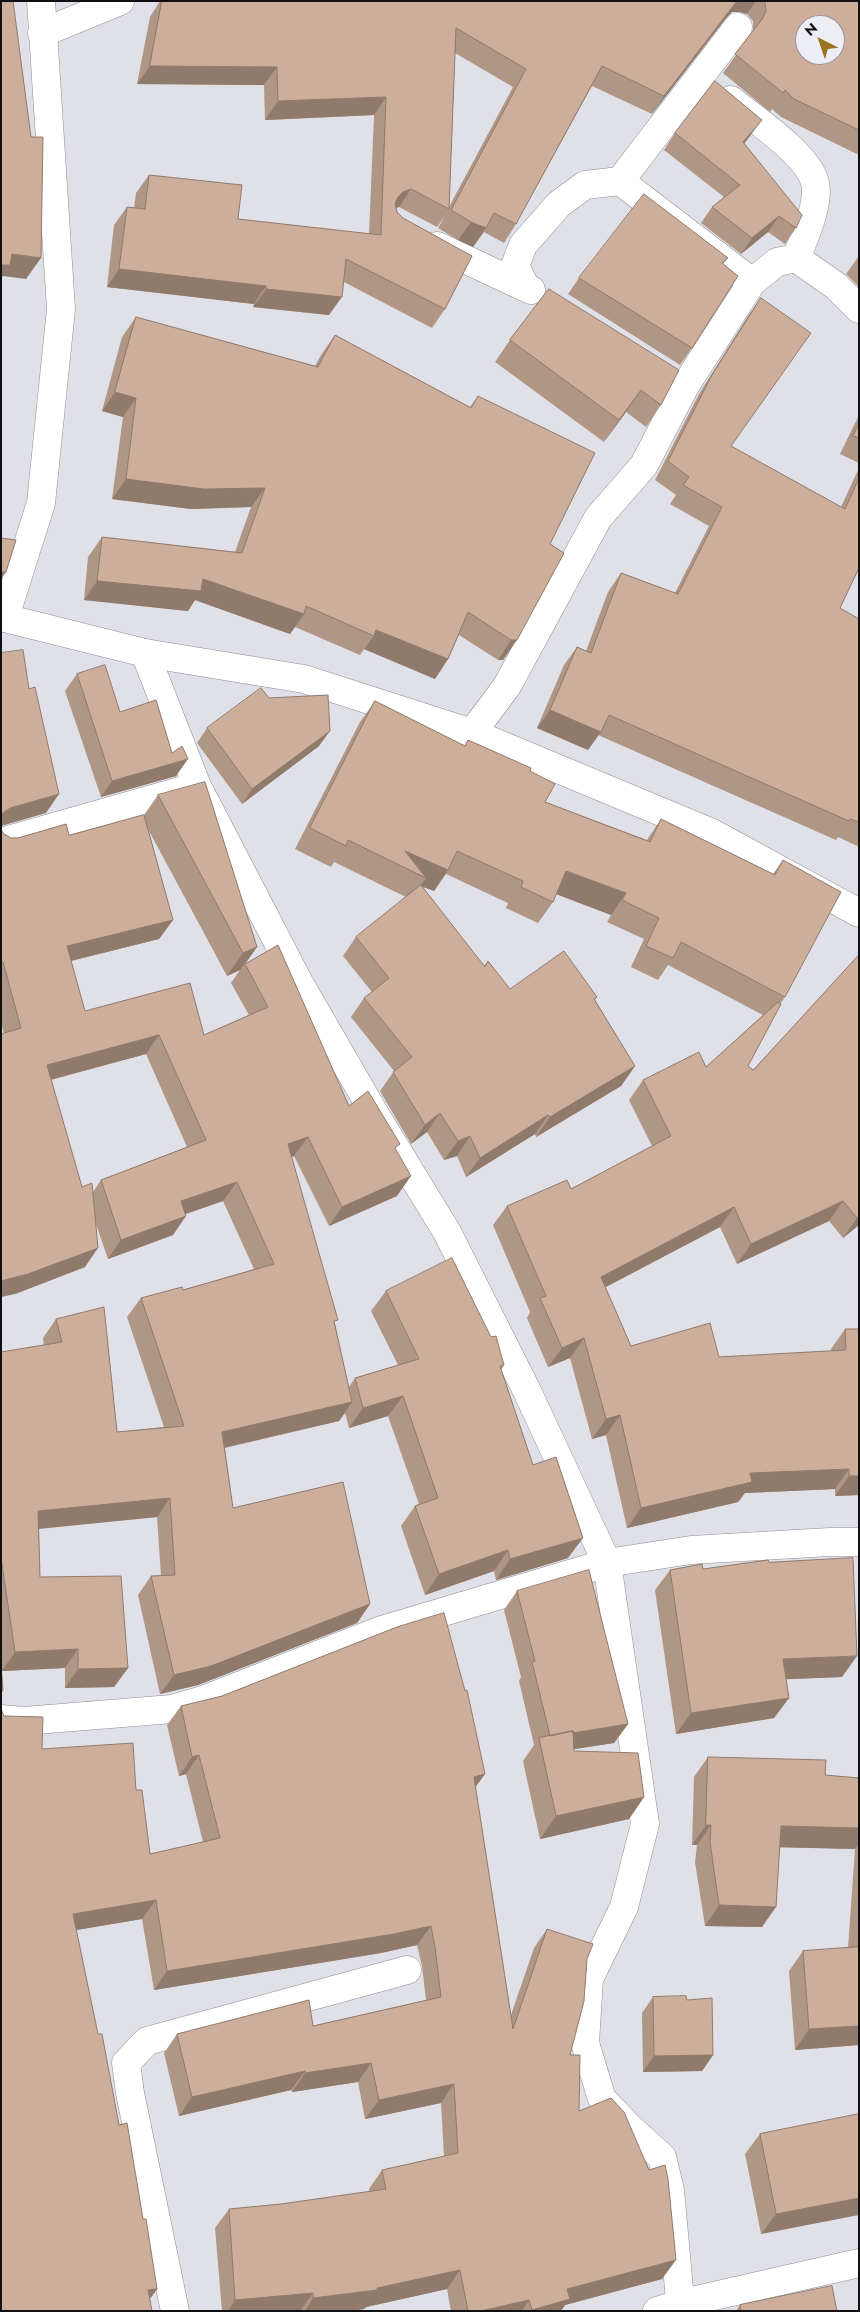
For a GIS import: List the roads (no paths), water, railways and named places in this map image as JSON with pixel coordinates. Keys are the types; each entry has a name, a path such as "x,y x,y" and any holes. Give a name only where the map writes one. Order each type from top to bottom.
{"street":[{"path":"41,1 61,308 41,503 2,617 145,653 304,679 472,733 712,833 859,913"},
{"path":"42,33 120,1"},
{"path":"620,181 738,27"},
{"path":"701,75 804,160 815,184 812,219 796,258"},
{"path":"525,286 515,266 523,245 558,204 585,184 620,181 752,282"},
{"path":"413,232 451,254 525,286 551,302"},
{"path":"472,733 507,686 598,518 644,465 685,386 752,282 777,262 796,258 836,286 859,309"},
{"path":"660,370 685,386"},
{"path":"145,653 197,786 298,981 376,1116 447,1232 527,1392 607,1563 645,1824 624,1907 589,1979 585,2043 602,2099 662,2157 670,2190 672,2308 859,2263"},
{"path":"1,842 197,786"},
{"path":"1,1719 24,1721 172,1709 203,1700 379,1631 607,1563 691,1550 859,1542"},
{"path":"175,2311 130,2094 126,2063 147,2041 407,1970"}]}
